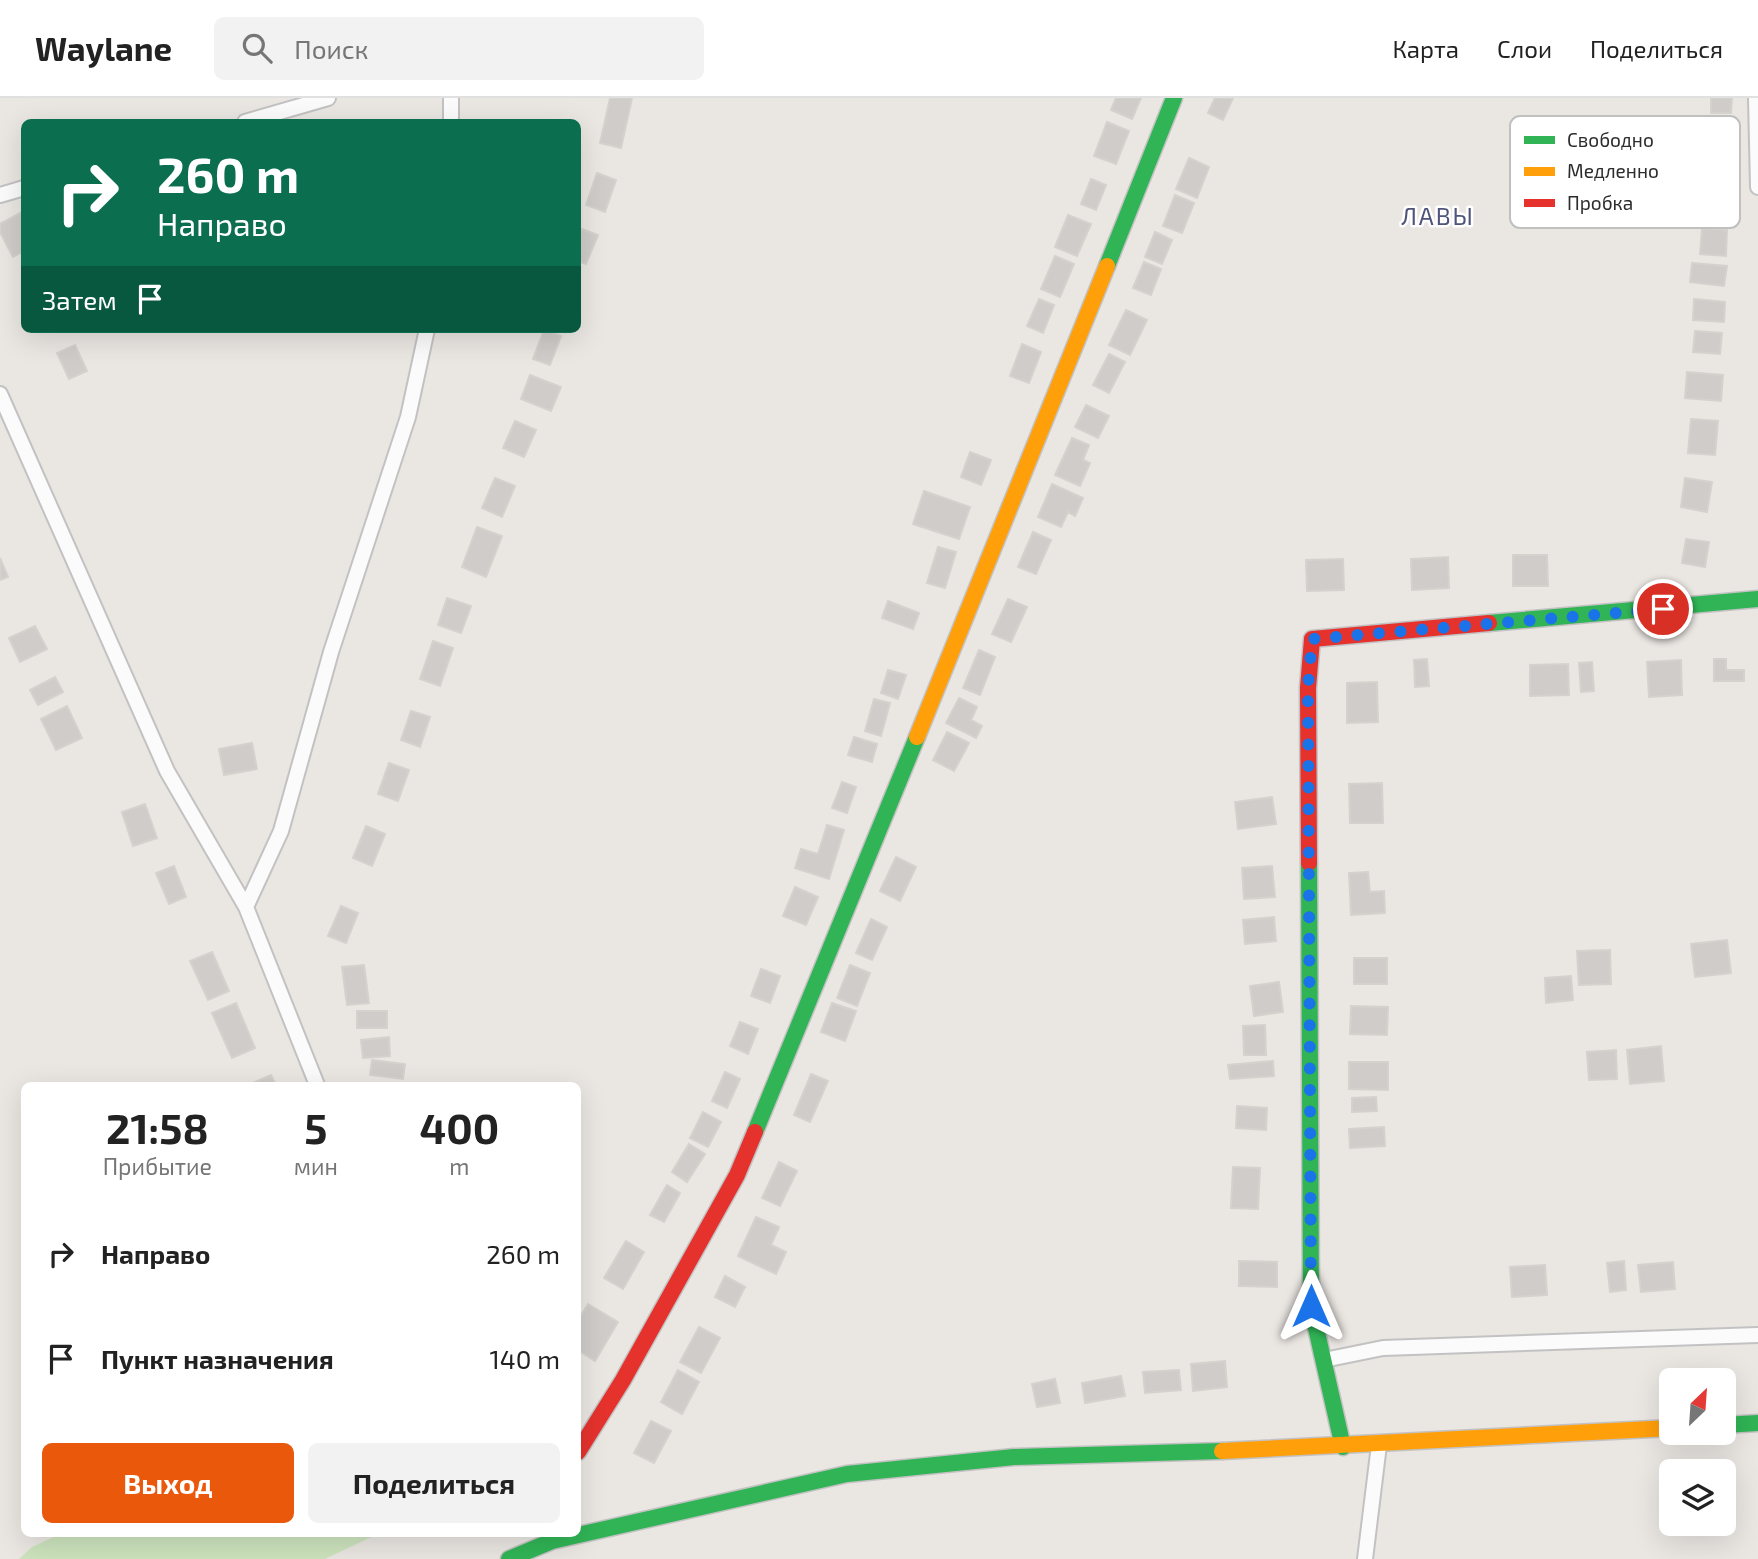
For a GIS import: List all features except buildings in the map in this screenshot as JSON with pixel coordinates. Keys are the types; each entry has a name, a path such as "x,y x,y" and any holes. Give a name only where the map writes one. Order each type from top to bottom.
{"street":[{"path":"255,119 328,98"},
{"path":"451,98 451,119"},
{"path":"581,1447 623,1380 737,1175 1029,464 1174,98"},
{"path":"1756,98 1758,187"},
{"path":"0,195 21,189"},
{"path":"246,907 281,831 331,652 408,417 426,333"},
{"path":"0,394 167,771 246,907 316,1082"},
{"path":"1343,1447 1311,1306 1308,688 1312,639 1758,599"},
{"path":"1324,1360 1383,1348 1758,1335"},
{"path":"1736,1424 1758,1423"},
{"path":"581,1531 847,1474 1014,1457 1343,1447 1659,1429"},
{"path":"1365,1559 1379,1445"},
{"path":"509,1559 552,1537"}],"green space":[{"path":"53,1537 372,1537 325,1559 19,1559 32,1547"}],"traffic: fast":[{"path":"1107,266 1174,98"},
{"path":"1489,623 1758,599"},
{"path":"755,1132 917,737"},
{"path":"1309,863 1311,1306 1343,1447"},
{"path":"1736,1424 1758,1423"},
{"path":"581,1534 847,1474 1014,1457 1222,1451"},
{"path":"509,1559 552,1541 570,1537"}],"traffic: slow":[{"path":"917,737 1107,266"},
{"path":"1222,1451 1659,1429"}],"traffic: jam":[{"path":"1309,863 1308,688 1312,639 1489,623"},
{"path":"581,1447 623,1380 737,1175 755,1132"}],"district":[{"name":"ЛАВЫ","path":"1438,217"}],"route":[{"path":"1311,1306 1308,688 1312,639 1663,609"}]}
